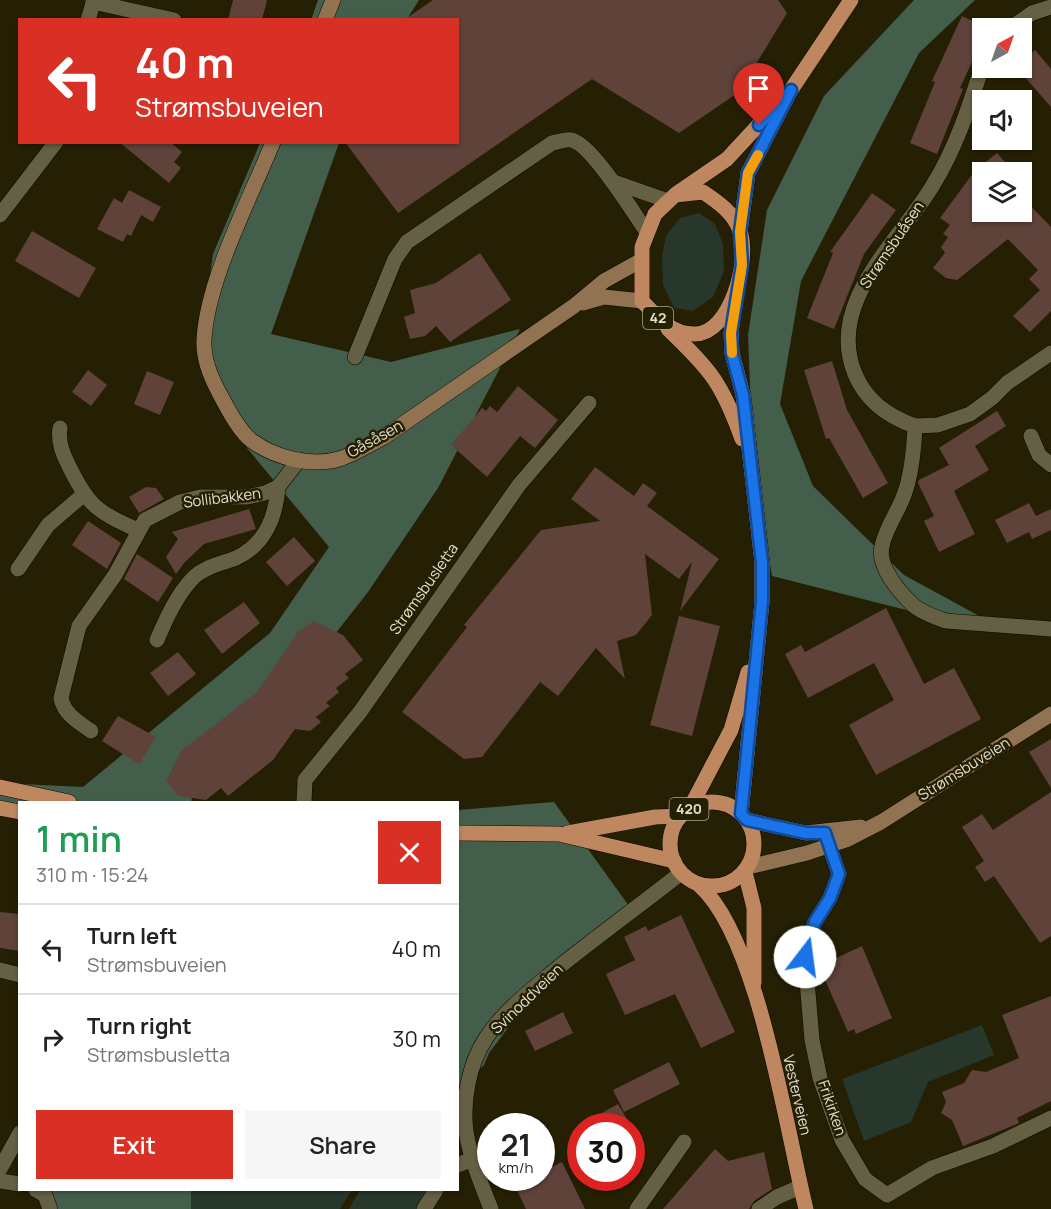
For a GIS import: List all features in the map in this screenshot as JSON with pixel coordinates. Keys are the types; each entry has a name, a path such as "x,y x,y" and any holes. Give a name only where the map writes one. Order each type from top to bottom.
{"main road":[{"name":"42","path":"744,817 759,631 762,563 743,395 732,354 731,333 742,265 740,232 748,173 791,90 851,0"},
{"name":"42","path":"752,466 727,397 708,367 642,301 640,261 646,231 655,214 671,198 727,159 791,90"},
{"name":"42","path":"671,198 703,192 724,207 740,232"},
{"name":"42","path":"666,327 696,334 717,325 736,293"},
{"name":"42","path":"686,812 731,730 759,631"},
{"path":"0,787 64,801"},
{"name":"420","path":"459,833 560,834 686,812 703,803 717,802 730,806 744,817 755,844 746,870"},
{"path":"0,808 18,812"},
{"name":"420","path":"677,867 670,838 686,812"},
{"name":"420","path":"560,834 677,867 699,885"},
{"path":"699,885 724,885 746,870"},
{"name":"Vesterveien","path":"746,870 754,908 754,989"},
{"name":"Vesterveien","path":"699,885 712,896 723,916 754,989 806,1209"}],"street":[{"path":"326,18 333,0"},
{"path":"89,18 94,1 166,18"},
{"path":"1025,18 1032,13 1051,7"},
{"name":"Strømsbuåsen","path":"915,426 894,419 880,408 859,384 849,359 847,343 852,312 873,269 933,186 945,164 958,138 978,78"},
{"path":"355,357 395,259 417,234 552,143 570,140 579,143 614,182 646,231"},
{"path":"0,215 54,144"},
{"name":"Gåsåsen","path":"272,144 212,298 204,340 207,365 214,385 231,415 251,440 283,457 326,461 339,459 384,437 574,306 604,281 640,261"},
{"path":"614,182 671,198"},
{"name":"Gåsåsen","path":"574,306 604,297 642,301"},
{"path":"1051,353 1007,383 992,398 970,414 938,425 915,426 914,449 904,494 881,548 888,573 914,606 932,616 946,621 1051,629"},
{"name":"Strømsbusletta","path":"304,801 305,780 360,712 519,485 589,404"},
{"path":"60,428 58,437 63,453 83,495 107,516 138,530"},
{"path":"1031,436 1039,455 1051,465"},
{"name":"Sollibakken","path":"91,731 74,719 63,707 61,698 79,626 116,575 138,530 146,520 158,512 180,502 217,496 247,496 265,493 278,487 299,460"},
{"name":"Sollibakken","path":"157,640 168,615 194,577 206,568 245,553 260,539 272,523 278,487"},
{"path":"18,569 48,525 83,495"},
{"name":"Strømsbuveien","path":"746,870 827,840 876,825 1051,714"},
{"name":"Strømsbuveien","path":"744,817 827,840"},
{"name":"Frikirken","path":"827,840 839,874 830,898 815,922 807,943 808,1014 820,1078 842,1140 865,1179 887,1195 932,1168 993,1146 1051,1118"},
{"name":"Svinoddveien","path":"491,1209 465,1162 466,1095 474,1063 485,1039 501,1019 532,989 677,867"},
{"path":"0,970 18,974"},
{"path":"0,1169 18,1136"},
{"path":"637,1209 684,1142"},
{"path":"0,1181 18,1184"},
{"path":"759,1209 777,1197 800,1187"},
{"path":"38,1191 45,1195 50,1209"},
{"path":"424,1209 435,1191"}],"green space":[{"path":"318,0 419,0 408,18 312,18"},
{"path":"914,0 975,0 919,53 801,281 780,404 813,486 904,575 992,623 926,615 772,576 753,462 748,335 767,210 824,96"},
{"path":"260,144 339,144 271,334 391,362 520,329 438,488 368,592 288,694 193,793 191,801 18,801 18,820 0,813 0,783 83,787 270,633 329,547 247,448 199,352 213,254"},
{"path":"699,213 715,224 723,244 724,271 713,297 693,311 674,308 663,285 662,256 666,236 680,218"},
{"path":"554,802 629,906 566,951 489,1053 484,1065 459,1089 459,810"},
{"path":"982,1025 994,1055 928,1082 911,1122 864,1141 842,1079"},
{"path":"49,1191 191,1191 191,1209 50,1209"},
{"path":"54,1191 351,1191 340,1209 64,1209"},
{"path":"359,1191 428,1191 417,1209 349,1209"}],"building":[{"path":"233,0 267,0 262,18 228,18"},
{"path":"433,0 778,0 787,13 739,92 679,133 592,79 398,213 346,144 459,144 459,18 407,18"},
{"path":"962,16 972,21 972,62 960,88 963,89 937,154 910,143 935,82 932,81"},
{"path":"1035,50 1051,69 1051,107 1026,78 1032,78 1032,53"},
{"path":"121,144 172,144 182,152 174,162 181,168 169,183"},
{"path":"997,153 1005,162 986,162"},
{"path":"972,175 972,222 1032,222 1032,207 1051,227 1051,311 1030,332 1013,316 1040,290 1029,279 1038,270 1008,239 957,280 946,278 933,268 945,253 941,247 948,237 943,234 950,225 940,218"},
{"path":"129,190 161,207 153,222 141,215 131,236 127,234 123,242 97,229 114,198 122,203"},
{"path":"872,193 896,210 864,254 834,329 807,318 833,253 830,252"},
{"path":"32,231 96,268 79,298 15,261"},
{"path":"480,253 511,300 450,342 436,326 425,336 410,339 404,317 415,313 410,290 436,283"},
{"path":"832,361 847,410 888,483 863,498 829,438 826,439 804,370"},
{"path":"88,370 107,385 91,406 72,392"},
{"path":"147,371 174,382 160,415 134,404"},
{"path":"518,386 558,420 535,448 520,436 487,477 451,445 482,408 486,411 490,406 497,412"},
{"path":"997,411 1006,426 975,446 989,470 954,491 975,534 939,552 924,521 934,516 918,483 919,480 949,465 939,448"},
{"path":"595,467 634,496 643,483 657,493 647,506 719,559 680,611 692,562 679,579 645,554 652,615 636,635 617,641 625,679 596,648 558,696 540,682 482,757 464,759 402,712 467,627 464,625 541,530 600,521 571,499"},
{"path":"146,487 156,488 164,499 139,513 129,497"},
{"path":"1029,503 1036,516 1051,509 1051,530 1032,539 1029,532 1007,543 995,520"},
{"path":"249,509 256,529 204,544 176,574 166,557 178,539 172,532"},
{"path":"88,521 121,543 107,569 72,545"},
{"path":"294,537 315,561 287,586 266,562"},
{"path":"137,554 173,578 158,602 124,579"},
{"path":"244,602 260,623 222,654 204,630"},
{"path":"886,608 924,684 954,668 981,719 876,775 849,725 894,700 874,663 808,698 785,654 801,645 805,652"},
{"path":"679,616 720,626 692,736 650,725"},
{"path":"314,621 343,635 363,660 345,674 349,678 336,688 339,692 326,703 330,706 316,717 321,722 310,731 295,729 273,760 228,796 221,788 206,800 178,796 166,781 181,751 256,693 298,632"},
{"path":"178,652 196,674 168,696 150,673"},
{"path":"118,716 156,737 139,764 102,741"},
{"path":"1051,739 1051,788 1029,752"},
{"path":"1051,792 1051,936 1040,943 994,876 985,882 975,867 984,861 962,827 982,814 993,830"},
{"path":"0,912 18,914 18,951 0,948"},
{"path":"681,915 735,1032 701,1048 675,994 625,1015 606,974 635,960 624,937 646,926 648,931"},
{"path":"862,946 892,1018 856,1034 854,1029 848,1032 819,966"},
{"path":"1051,996 1051,1101 1017,1118 1019,1123 963,1146 952,1120 941,1113 946,1102 942,1092 964,1083 972,1070 986,1072 1019,1058 1002,1015"},
{"path":"563,1012 573,1033 535,1051 525,1031"},
{"path":"669,1062 680,1084 624,1112 613,1090"},
{"path":"618,1104 623,1113 602,1113"},
{"path":"715,1149 728,1161 764,1152 772,1189 754,1201 749,1209 663,1209"},
{"path":"562,1162 567,1172 567,1191 576,1191 585,1209 526,1209 517,1191 555,1191 555,1166"}],"slow traffic":[{"path":"732,353 731,333 742,265 740,232 748,173 758,155"}],"route":[{"path":"759,125 791,90 748,173 740,232 742,265 731,333 732,354 743,395 756,493 762,563 762,602 741,814 747,820 806,833 825,833 839,874 830,898 815,922 807,943 805,957"}]}
